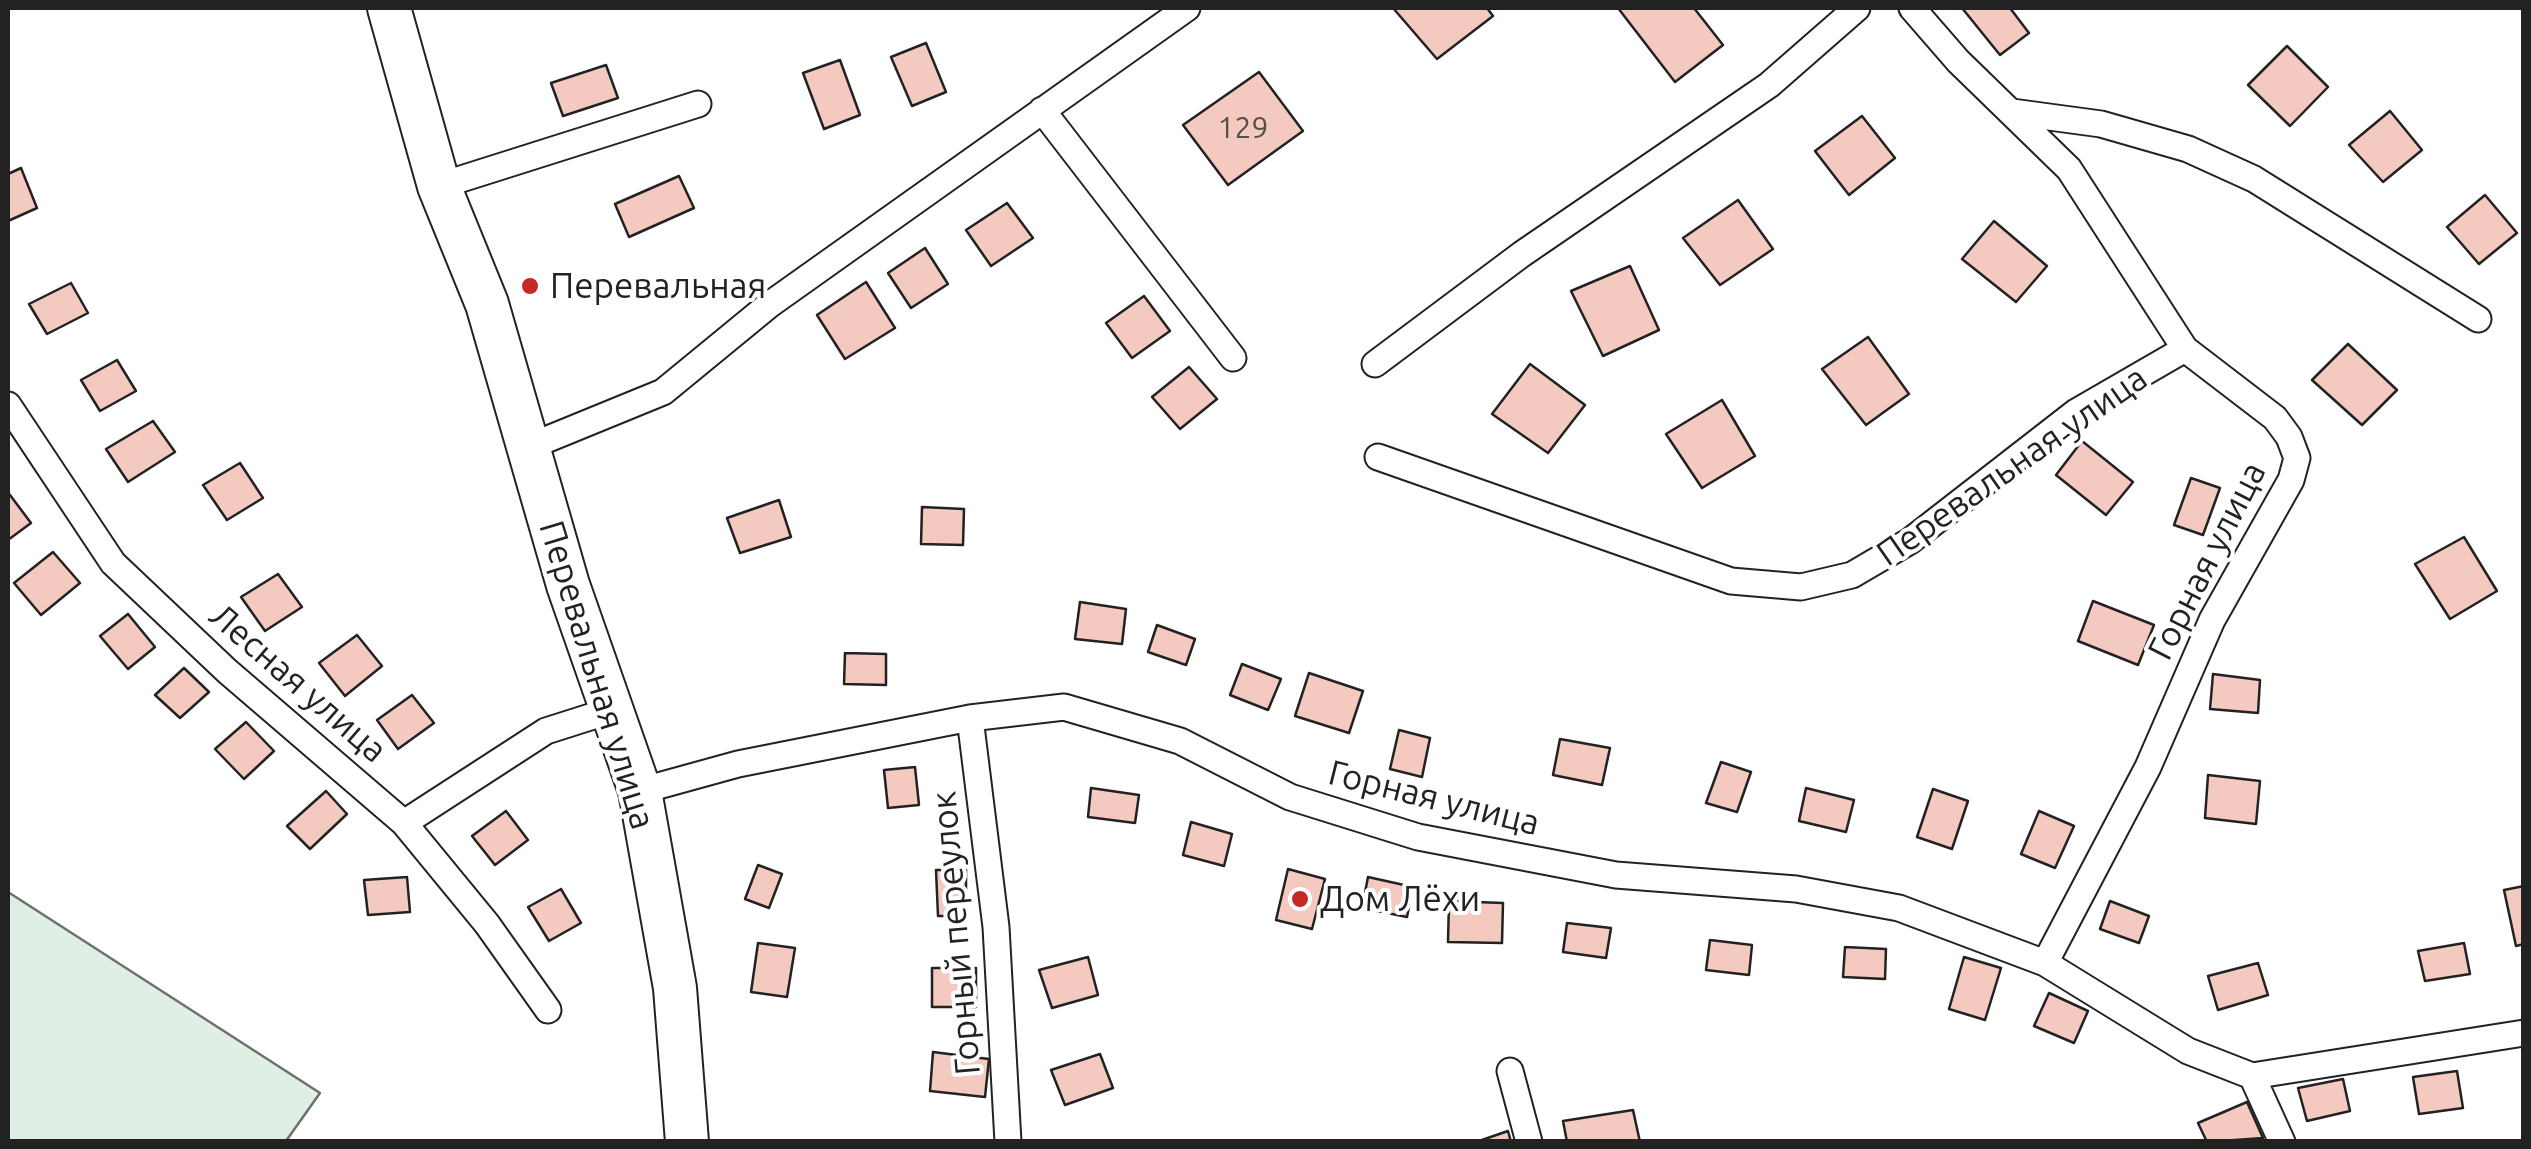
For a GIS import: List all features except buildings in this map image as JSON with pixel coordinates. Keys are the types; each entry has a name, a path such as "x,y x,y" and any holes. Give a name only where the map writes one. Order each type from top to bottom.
{"highway":[{"name":"Перевальная улица","path":"389,8 438,186 487,304 526,448 609,711 640,791 675,988 687,1142"}],"street":[{"path":"526,448 663,392 768,305 1187,8"},
{"path":"1374,364 1522,254 1769,85 1857,8"},
{"name":"Горная улица","path":"1912,8 1958,61 2068,169 2185,349 2274,418 2289,437 2297,458 2292,480 2212,620 2148,767 2045,962"},
{"path":"438,186 698,104"},
{"path":"1042,110 1233,358"},
{"path":"2012,112 2101,124 2188,149 2254,179 2478,319"},
{"name":"Перевальная улица","path":"1378,457 1731,581 1802,586 1852,575 1910,542 2076,412 2185,349"},
{"name":"Лесная улица","path":"8,404 113,564 227,670 404,823 487,924 548,1010"},
{"name":"Горная улица","path":"640,791 738,764 970,718 1064,706 1180,741 1290,797 1418,837 1616,875 1796,889 1899,908 2045,962 2188,1051 2252,1076"},
{"path":"404,823 546,731 609,711"},
{"name":"Горный переулок","path":"970,718 996,926 1008,1142"},
{"path":"2282,1142 2252,1076 2524,1034"},
{"path":"1510,1071 1528,1142"}],"green space":[{"path":"8,892 320,1093 286,1141 8,1141"}],"place":[{"name":"Перевальная","path":"530,286"},
{"name":"Дом Лёхи","path":"1300,899"}]}
